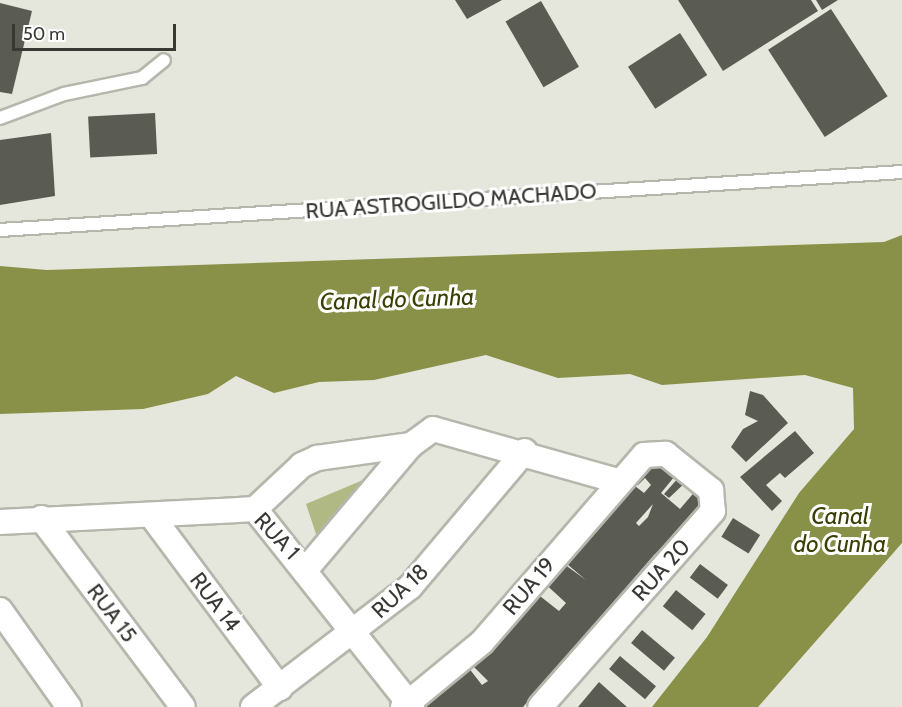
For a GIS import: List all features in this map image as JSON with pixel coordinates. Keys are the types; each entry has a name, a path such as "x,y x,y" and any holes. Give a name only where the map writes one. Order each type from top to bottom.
{"street":[{"path":"307,568 411,445 439,428 525,451 618,481"},
{"path":"255,508 302,465 317,458 411,445"},
{"name":"RUA 18","path":"253,707 410,587 525,451"},
{"name":"RUA 20","path":"540,707 713,511 711,490 697,476 666,454 644,455"},
{"name":"RUA 19","path":"408,706 482,642 618,481 644,455"},
{"name":"RUA 1","path":"0,522 255,508 307,568 408,706"},
{"name":"RUA 14","path":"151,515 280,688"},
{"name":"RUA 15","path":"41,518 183,707"},
{"path":"0,610 69,707"}],"lane":[{"path":"0,118 64,94 142,78 164,60"},
{"path":"896,173 902,163"},
{"name":"RUA ASTROGILDO MACHADO","path":"0,230 896,173"}],"shaded area":[{"path":"375,475 317,537 306,504"}],"water":[{"name":"Canal do Cunha","path":"902,235 902,543 758,707 652,707 707,637 799,493 854,429 853,388 805,375 662,385 630,374 558,378 486,355 374,380 319,382 274,393 236,376 208,394 143,409 0,414 0,266 47,270 884,242"}],"building":[{"path":"455,0 502,0 467,19"},
{"path":"678,0 811,0 818,11 723,71"},
{"path":"816,0 838,0 822,10"},
{"path":"541,1 579,67 543,87 505,22"},
{"path":"0,3 32,11 12,94 0,92"},
{"path":"831,9 888,96 825,137 768,50"},
{"path":"680,33 707,75 655,109 628,67"},
{"path":"155,113 157,154 90,157 88,117"},
{"path":"51,133 55,196 0,205 0,140"},
{"path":"750,391 763,395 788,423 746,462 731,447 743,429 758,421 745,415"},
{"path":"795,431 814,453 785,478 780,473 766,485 782,501 772,511 740,477"},
{"path":"645,458 679,471 661,493 680,509 697,489 705,506 654,555 523,707 427,707 424,702 468,667 482,685 488,681 470,663 531,589 559,611 566,603 541,580 557,559 586,580 561,559 626,479 644,493 651,485 645,478 638,485 627,476","holes":["653,504 648,517 639,526 636,523"]},
{"path":"680,476 687,481 669,498 664,494"},
{"path":"733,518 760,535 748,554 721,537"},
{"path":"700,564 728,585 718,599 690,578"},
{"path":"676,590 706,614 692,630 663,606"},
{"path":"642,630 675,658 664,671 631,643"},
{"path":"620,656 656,686 645,699 609,669"},
{"path":"599,682 627,707 578,707"}]}
